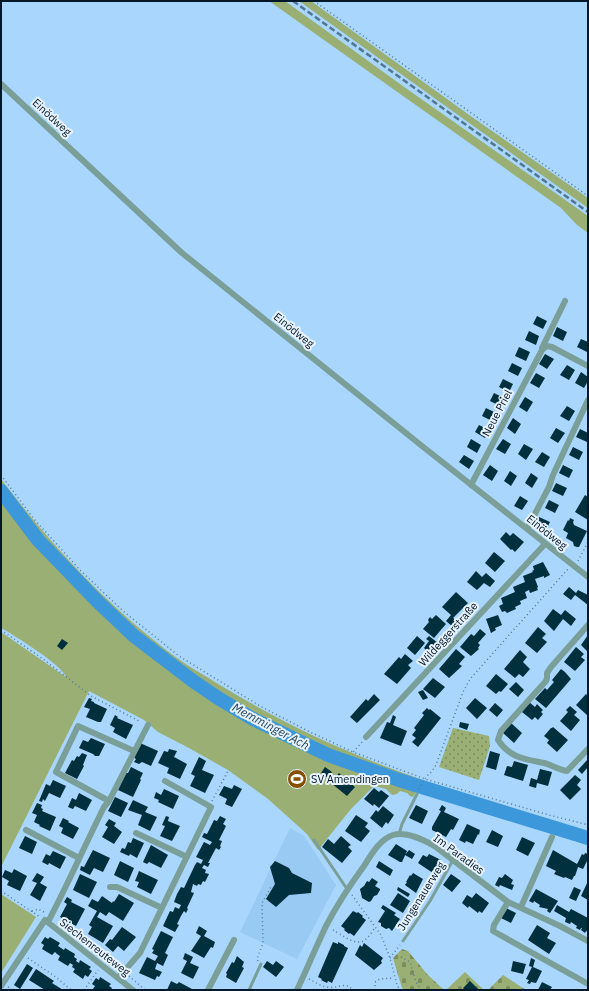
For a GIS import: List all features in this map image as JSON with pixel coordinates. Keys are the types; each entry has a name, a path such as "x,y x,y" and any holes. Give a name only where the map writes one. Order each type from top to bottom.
{"street":[{"name":"Einödweg","path":"1,84 182,253 544,544 574,565 588,577"},
{"name":"Neue Priel","path":"471,485 542,350 565,301"},
{"path":"542,350 547,346 552,347 588,366"},
{"path":"527,529 549,487 588,400"},
{"name":"Wildeggerstraße","path":"366,737 544,544"},
{"path":"588,625 546,672 546,680 501,731 498,740 507,750 520,758 568,771 588,749"},
{"path":"109,801 56,772 78,726 134,751"},
{"path":"1,986 22,954 48,920 74,873 79,858 104,807 109,801 148,726"},
{"path":"118,978 140,953 211,806 165,782"},
{"path":"26,830 79,858"},
{"path":"136,833 187,857"},
{"path":"296,990 304,976 326,926 347,889 379,845 392,835 399,834"},
{"name":"Im Paradies","path":"399,834 428,842 508,902 560,926 588,941"},
{"path":"520,907 552,837"},
{"path":"110,887 117,887 162,908"},
{"path":"508,902 494,925 493,931 588,984"},
{"name":"Siechenreuteweg","path":"48,920 133,990"},
{"path":"208,990 234,940"}],"lane":[{"path":"399,834 402,824 417,794"},
{"path":"314,840 347,889"},
{"name":"Jungenauerweg","path":"403,940 430,901 453,860"},
{"path":"249,990 261,964"}],"path":[{"path":"314,1 588,196"},
{"path":"1,475 34,519 80,570 123,611 178,656 260,706 308,732 353,752 425,779 588,825"},
{"path":"417,794 425,779 436,765 463,692 470,679 574,565 588,542"},
{"path":"1,630 43,659 91,696 148,726"},
{"path":"353,752 366,737"},
{"path":"211,806 212,801 228,772"},
{"path":"261,964 257,959 263,943 262,903 272,885"},
{"path":"347,889 381,935 400,990"},
{"path":"1,891 32,911 86,941 145,990"},
{"path":"32,911 38,909 48,920"},
{"path":"326,926 357,942 364,941 376,928"},
{"path":"390,958 403,940"},
{"path":"22,954 57,978 71,990"},
{"path":"401,957 410,962 416,982 421,990"},
{"path":"84,990 102,964"},
{"path":"304,976 319,985 328,988 344,985 349,986 353,990"},
{"path":"375,990 375,982 380,979 395,978"}],"shaded area":[{"path":"290,828 304,836 336,885 297,959 240,932"}],"green space":[{"path":"269,1 285,1 588,216 588,233 576,224 561,208"},
{"path":"299,1 311,1 472,117 588,198 588,208"},
{"path":"1,479 61,552 105,597 152,639 191,667 265,711 343,749 423,780 413,797 400,791 397,794 392,795 386,789 374,786 351,809 318,850 307,834 268,799 228,770 158,732 144,720 89,691 1,867 1,632 66,677 56,665 47,658 1,628"},
{"path":"453,728 489,736 490,746 479,780 439,767"},
{"path":"1,894 36,917 1,973"},
{"path":"402,949 408,951 427,974 444,990 403,990 393,958"},
{"path":"465,972 484,990 446,990"},
{"path":"503,975 526,990 488,990"}],"building":[{"path":"537,316 547,321 543,329 533,324"},
{"path":"557,327 567,332 563,341 553,336"},
{"path":"529,331 539,336 536,345 525,340"},
{"path":"581,339 588,342 587,352 577,347"},
{"path":"519,347 530,352 526,361 515,356"},
{"path":"545,354 554,359 547,369 539,364"},
{"path":"512,363 522,368 518,376 508,371"},
{"path":"567,365 575,370 569,380 560,375"},
{"path":"581,372 588,377 588,381 584,388 575,383"},
{"path":"536,373 545,378 539,388 530,383"},
{"path":"503,379 513,384 509,392 499,387"},
{"path":"494,393 504,398 500,406 490,401"},
{"path":"525,397 533,402 527,412 519,407"},
{"path":"567,406 575,411 569,421 560,416"},
{"path":"486,408 496,413 492,421 482,416"},
{"path":"513,418 521,424 515,434 507,428"},
{"path":"479,425 489,430 485,438 475,432"},
{"path":"556,428 565,433 558,443 550,438"},
{"path":"580,429 588,433 587,442 576,437"},
{"path":"471,439 481,445 477,453 467,447"},
{"path":"503,439 511,444 505,454 496,449"},
{"path":"524,444 533,449 526,460 518,454"},
{"path":"573,447 583,452 579,460 569,455"},
{"path":"542,452 550,457 544,467 535,462"},
{"path":"464,455 474,461 469,469 459,462"},
{"path":"490,465 498,471 492,481 483,475"},
{"path":"563,465 573,470 569,478 559,473"},
{"path":"510,471 517,476 511,486 504,481"},
{"path":"531,473 538,478 532,488 525,483"},
{"path":"556,483 567,488 563,496 552,491"},
{"path":"585,495 588,497 588,520 575,512"},
{"path":"520,496 528,501 522,510 514,506"},
{"path":"549,500 559,505 555,513 545,508"},
{"path":"539,517 550,522 546,530 535,525"},
{"path":"570,518 574,520 574,525 587,531 579,547 574,546 573,542 566,538 568,533 563,530"},
{"path":"506,532 510,536 513,533 524,542 515,552 500,539"},
{"path":"494,552 505,561 495,572 485,563"},
{"path":"543,562 550,575 544,578 544,576 535,579 538,590 530,593 529,590 525,592 527,598 520,601 521,604 515,607 516,609 507,613 505,611 502,612 499,606 503,604 501,598 515,592 513,587 525,582 523,576 533,572 533,566"},
{"path":"476,571 482,577 486,573 495,581 490,587 484,583 477,590 467,582"},
{"path":"569,587 576,593 578,590 588,595 588,605 575,595 571,600 563,594"},
{"path":"456,592 468,603 453,618 458,621 453,627 446,621 451,615 442,607"},
{"path":"553,609 561,615 565,610 576,619 571,626 563,619 554,631 544,621"},
{"path":"436,615 446,624 434,638 423,629 429,622 428,620 430,617 432,619"},
{"path":"498,615 502,625 495,628 496,630 491,633 486,619"},
{"path":"538,627 546,634 542,638 547,642 537,653 525,643"},
{"path":"480,629 486,634 478,643 480,645 478,648 479,649 471,656 460,647 471,634 474,636"},
{"path":"588,635 588,652 581,645"},
{"path":"417,636 425,643 415,655 407,648"},
{"path":"429,636 438,643 429,653 424,648 429,641 426,639"},
{"path":"62,639 68,643 62,650 57,646"},
{"path":"576,647 584,654 581,657 585,660 575,671 564,662"},
{"path":"456,649 465,657 459,664 462,666 449,678 439,669"},
{"path":"520,650 527,657 523,662 530,669 523,677 519,674 515,678 504,669"},
{"path":"405,654 413,661 408,665 411,668 397,684 384,674 399,657 401,659"},
{"path":"561,669 571,679 546,708 535,699 545,688 547,690 554,682 552,680"},
{"path":"496,674 508,684 501,692 499,691 496,694 486,686"},
{"path":"433,678 445,687 435,698 423,689"},
{"path":"516,682 524,690 518,697 509,689"},
{"path":"423,690 428,698 423,700 418,692"},
{"path":"374,694 380,700 357,723 350,717 366,699 368,701"},
{"path":"586,694 588,696 588,716 576,705"},
{"path":"89,698 92,699 91,701 94,703 107,709 101,722 86,717 90,709 84,707"},
{"path":"475,698 487,708 477,719 466,708"},
{"path":"529,702 535,707 537,704 543,710 541,712 543,714 538,720 535,717 532,720 522,712"},
{"path":"495,703 503,710 497,717 489,710"},
{"path":"570,706 577,712 574,715 580,720 571,731 560,721 568,712 566,710"},
{"path":"427,708 441,718 418,747 412,742 416,738 412,735 416,730 414,728 424,715 422,713"},
{"path":"115,715 118,717 117,718 133,725 126,739 113,732 115,728 110,725"},
{"path":"393,715 396,717 393,725 407,731 401,746 380,738 387,722 390,723"},
{"path":"460,722 469,724 467,730 459,727"},
{"path":"511,723 522,733 514,743 503,733"},
{"path":"553,727 568,740 557,752 547,743 549,740 544,736"},
{"path":"91,738 105,744 99,756 95,756 79,748 83,740 88,742"},
{"path":"140,743 158,751 151,766 142,762 139,764 134,762 136,759 133,757"},
{"path":"169,749 177,751 174,757 187,764 180,779 167,773 169,768 158,763 164,751 168,752"},
{"path":"490,751 500,754 496,770 486,767"},
{"path":"82,753 87,755 83,765 84,766 77,779 65,773 72,760 74,761 77,756 79,757"},
{"path":"199,757 206,761 202,770 214,775 205,793 190,786 195,776 191,774"},
{"path":"588,759 588,767 582,774 578,770"},
{"path":"514,761 528,765 523,781 504,775 507,766 512,767"},
{"path":"131,767 143,773 133,797 118,790 126,773 128,773"},
{"path":"325,767 332,772 328,778 321,773"},
{"path":"540,769 552,772 548,786 537,783 536,788 529,786 531,778 537,780"},
{"path":"339,773 355,787 347,796 331,783"},
{"path":"575,775 581,780 577,785 581,789 570,800 560,790"},
{"path":"53,780 66,786 60,798 49,793 45,801 43,799 42,802 39,801 46,784 50,786"},
{"path":"234,785 242,789 232,807 225,804 227,799 219,795 224,786 232,789"},
{"path":"374,788 379,792 381,790 389,796 379,808 374,804 373,806 364,799"},
{"path":"164,789 179,796 173,809 158,802 159,800 154,798 156,792 161,795"},
{"path":"79,793 92,800 86,811 75,806 73,809 68,807 72,798 76,800"},
{"path":"115,797 128,803 121,817 108,811"},
{"path":"133,800 148,807 145,812 157,817 150,831 138,825 142,815 128,810"},
{"path":"37,803 42,805 42,811 56,817 50,831 34,822 37,815 32,813"},
{"path":"416,805 428,811 422,824 409,818"},
{"path":"442,805 446,808 444,812 459,819 453,830 451,829 446,837 432,830 432,827 441,811 439,810"},
{"path":"383,806 394,815 388,824 386,822 382,828 370,818 376,810 378,812"},
{"path":"356,815 368,823 365,827 370,831 361,842 345,831"},
{"path":"166,816 169,817 168,821 180,826 172,841 160,836 165,826 162,825"},
{"path":"220,816 226,819 223,824 226,826 219,840 222,841 221,847 219,850 216,848 208,863 210,863 208,867 204,865 202,868 206,870 205,873 209,874 205,882 203,881 201,885 198,884 197,886 193,884 191,892 194,893 187,908 188,909 186,913 184,911 181,916 177,924 179,925 175,932 163,926 170,911 173,912 175,907 179,909 181,905 174,902 177,894 181,887 184,888 197,862 201,864 203,860 196,857 204,842 210,845 212,842 202,837 204,833 207,834 214,820 217,821"},
{"path":"63,818 79,828 73,839 61,833 63,828 59,826"},
{"path":"109,819 116,823 114,826 122,832 114,844 102,837 108,827 105,825"},
{"path":"467,824 480,830 479,835 478,834 473,844 466,841 465,843 459,840"},
{"path":"492,830 503,836 498,847 486,842"},
{"path":"25,836 37,842 32,854 19,848"},
{"path":"341,836 351,845 348,847 352,851 342,863 322,847 328,839 334,844"},
{"path":"522,837 535,843 528,856 516,850"},
{"path":"133,838 144,843 137,858 130,854 129,856 120,852 122,848 125,849 128,842 131,843"},
{"path":"396,844 407,851 402,862 388,855"},
{"path":"151,845 168,855 161,868 149,862 147,864 143,862"},
{"path":"93,850 110,858 103,872 94,868 90,875 80,870 81,866 84,867"},
{"path":"409,850 415,854 412,859 405,855"},
{"path":"553,850 577,864 582,854 588,854 588,859 583,869 578,867 572,880 565,877 564,878 554,874 556,871 546,866"},
{"path":"53,851 66,857 60,869 49,863 48,865 42,862 46,854 50,856"},
{"path":"429,854 441,860 433,873 418,863 423,855 427,857"},
{"path":"120,861 134,868 128,882 114,875"},
{"path":"275,861 289,868 292,873 312,883 311,893 289,895 276,907 266,899 275,884 270,867"},
{"path":"379,861 393,870 390,876 376,867"},
{"path":"14,869 27,876 20,891 7,885 9,881 2,877 5,870 12,873"},
{"path":"139,871 158,880 151,894 137,887 139,882 135,881"},
{"path":"37,873 44,877 40,883 47,887 40,901 30,895 37,883 32,881"},
{"path":"413,873 423,879 416,893 405,885 410,875 411,876"},
{"path":"80,874 97,882 89,898 73,890"},
{"path":"451,874 461,881 452,892 443,885"},
{"path":"505,874 513,880 511,884 514,885 512,890 500,885 499,887 495,885 499,877 502,878"},
{"path":"372,878 378,882 375,886 380,890 369,902 362,898 360,889"},
{"path":"588,881 588,900 581,896"},
{"path":"398,887 410,894 408,897 397,890"},
{"path":"574,887 581,890 576,901 569,898"},
{"path":"536,889 558,901 550,913 547,911 548,909 539,907 540,905 534,901 533,903 529,901"},
{"path":"398,893 410,901 403,913 390,905"},
{"path":"476,893 489,903 482,913 479,911 478,913 469,906 468,908 462,903 467,895 472,898"},
{"path":"119,894 134,903 123,921 109,912 106,916 100,912 97,917 113,926 103,943 88,934 92,927 89,925 97,911 88,906 92,899 98,902 102,896 112,903"},
{"path":"67,897 72,900 71,902 85,909 76,926 60,917 67,904 64,902"},
{"path":"383,905 396,913 394,915 400,919 392,931 389,928 386,929 381,926 381,923 378,922 385,911 381,908"},
{"path":"557,905 569,912 571,909 588,918 588,932 586,931 585,933 581,930 582,928 580,930 576,928 577,926 571,922 570,924 565,922 566,918 554,911"},
{"path":"506,908 516,913 511,923 501,918"},
{"path":"353,911 358,912 366,920 354,936 350,933 349,934 341,926"},
{"path":"537,925 550,933 547,938 556,943 549,954 528,940"},
{"path":"199,926 207,931 204,936 215,942 213,948 211,947 204,958 191,951 201,936 196,933"},
{"path":"122,927 136,937 124,951 118,946 113,952 105,945 110,939 112,940"},
{"path":"161,931 173,937 165,953 168,955 163,966 157,963 155,969 162,972 155,980 139,973 147,957 155,961 158,956 152,953 154,950 152,949"},
{"path":"45,937 48,939 50,937 60,943 58,946 75,954 74,957 79,963 80,960 91,967 89,969 92,971 88,977 85,975 83,979 73,972 75,969 72,967 73,965 70,963 68,966 58,960 60,956 55,952 52,955 42,949 44,945 41,943"},
{"path":"333,942 338,944 338,942 348,948 332,983 328,981 327,983 318,977"},
{"path":"364,943 383,958 381,961 382,963 374,970 355,955 360,945 362,947"},
{"path":"185,953 193,957 190,963 199,967 193,979 181,973 187,961 183,959"},
{"path":"237,956 244,962 242,967 244,968 236,983 226,977 226,973 232,962 234,963"},
{"path":"531,958 535,960 533,967 542,971 536,983 531,982 530,984 527,983 529,980 526,979 532,967 529,966"},
{"path":"267,961 273,965 276,961 284,967 276,977 263,967"},
{"path":"513,961 526,964 523,974 511,971"},
{"path":"27,964 33,968 20,989 14,985"},
{"path":"36,969 54,981 52,983 63,990 45,990 29,980"},
{"path":"100,977 111,984 109,986 112,988 111,990 93,989 95,986 92,984 96,978 99,980"},
{"path":"171,981 177,984 179,982 192,989 167,990"},
{"path":"470,981 478,989 477,990 465,990 463,988"},
{"path":"542,982 552,987 550,990 538,990"}],"waterway":[{"name":"Memminger Ach","path":"1,491 38,540 98,602 134,636 193,681 253,719 328,755 399,780 588,838"}],"railway":[{"path":"293,1 588,212"}],"place":[{"name":"SV Amendingen","path":"297,779"}]}
